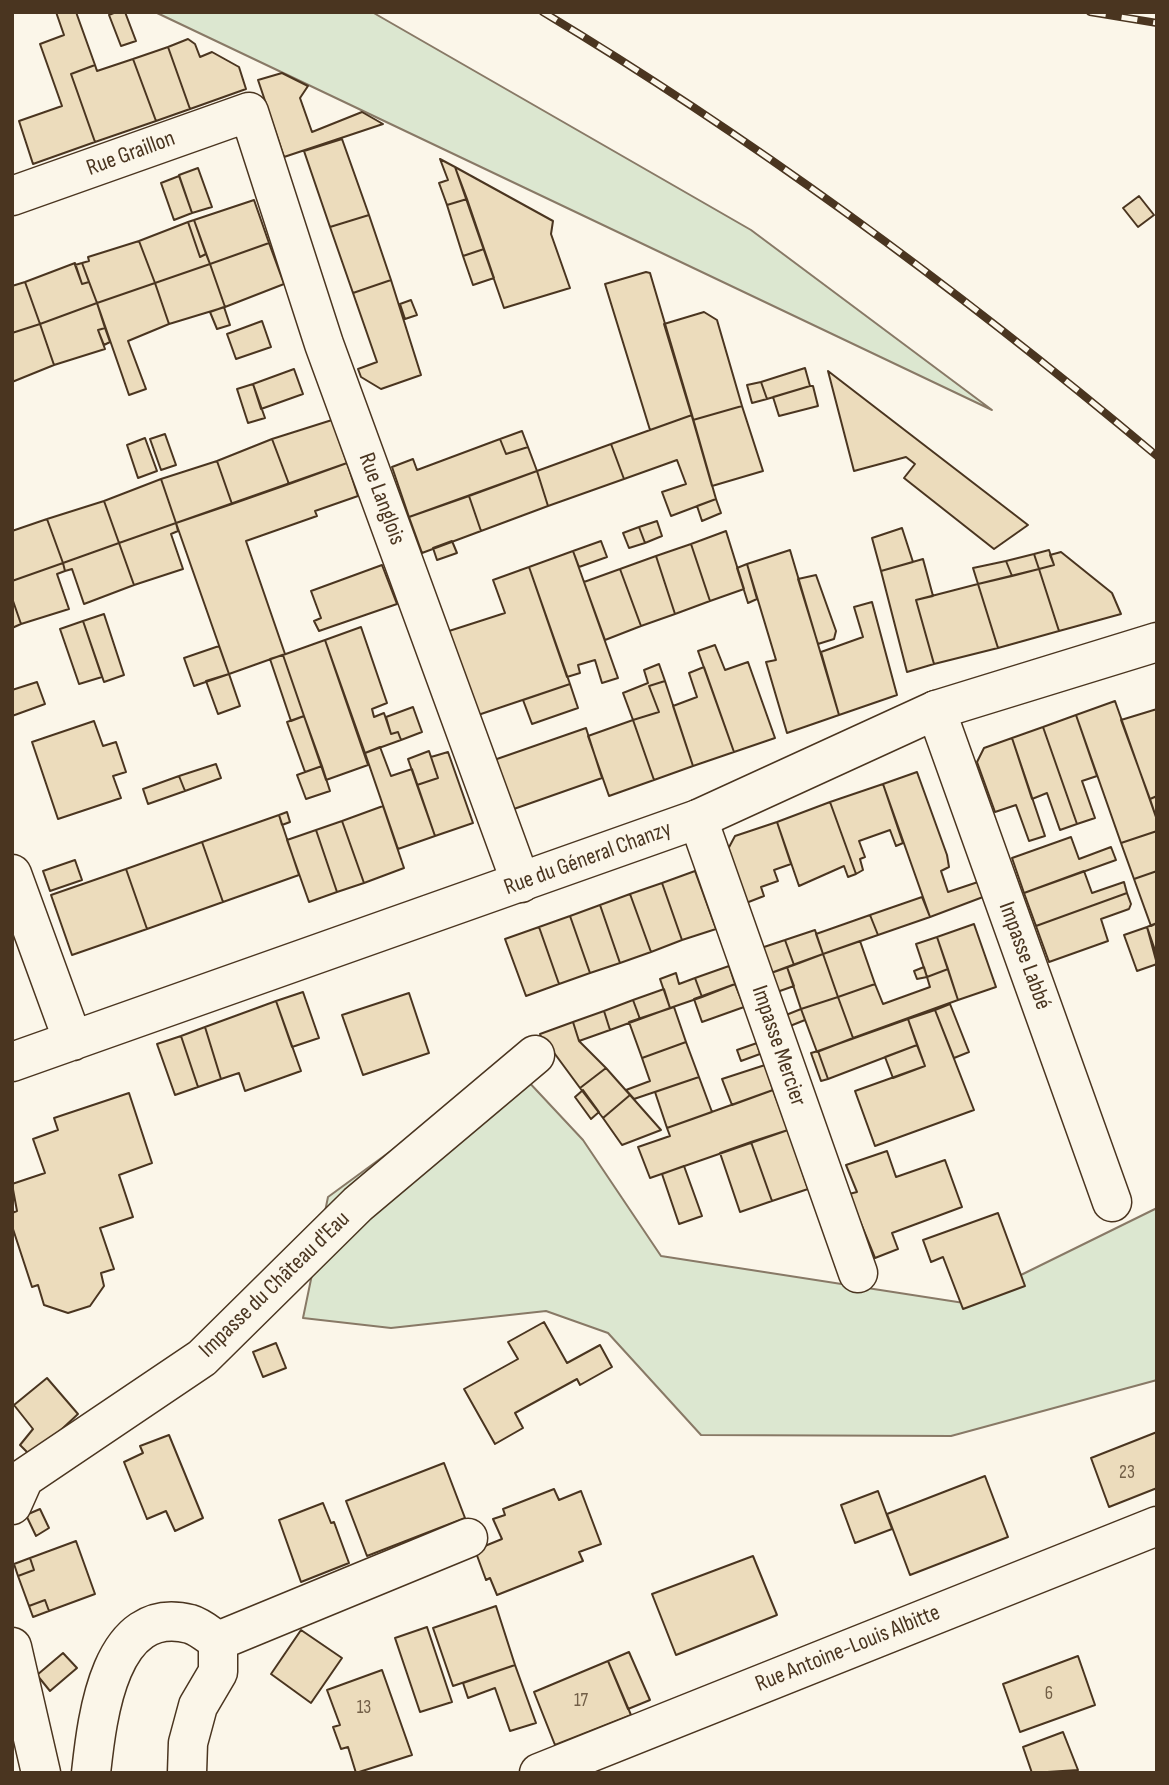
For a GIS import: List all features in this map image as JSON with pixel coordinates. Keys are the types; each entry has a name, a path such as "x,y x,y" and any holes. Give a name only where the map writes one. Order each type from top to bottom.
{"street":[{"name":"Rue Graillon","path":"12,196 249,112"},
{"name":"Rue Langlois","path":"249,112 324,345 521,883"},
{"name":"Rue du Géneral Chanzy","path":"12,1062 698,819 936,710 1157,642"},
{"name":"Impasse Labbé","path":"936,710 1112,1202"},
{"name":"Impasse Mercier","path":"698,819 858,1273"},
{"path":"12,874 73,1041"},
{"name":"Impasse du Château d'Eau","path":"12,1505 24,1478 202,1358 358,1204 535,1055"},
{"name":"Rue Antoine-Louis Albitte","path":"539,1773 1157,1526"},
{"path":"218,1641 468,1538"},
{"path":"91,1773 97,1718 115,1660 138,1633 165,1621 192,1624 218,1641"},
{"path":"187,1773 188,1743 198,1706 218,1672 218,1641"},
{"path":"12,1647 41,1773"}],"green space":[{"path":"155,12 372,12 751,230 992,410"},
{"path":"511,1063 583,1140 661,1256 964,1303 1157,1208 1157,1380 951,1436 701,1435 608,1333 546,1311 391,1328 303,1318 328,1197"}],"building":[{"path":"56,12 76,12 95,65 71,74 95,142 33,164 19,121 62,106 40,44 64,35"},
{"path":"125,12 136,41 121,46 109,15"},
{"path":"188,39 195,44 200,57 212,52 239,67 246,89 190,109 168,47"},
{"path":"168,47 190,109 156,121 133,59"},
{"path":"133,59 156,121 95,142 71,74 95,65 97,71"},
{"path":"282,73 308,86 300,98 312,132 362,112 383,124 284,157 258,80"},
{"path":"342,139 369,215 330,227 304,151"},
{"path":"440,159 455,167 467,199 447,205 439,183 448,180"},
{"path":"455,167 553,221 551,234 570,288 504,308"},
{"path":"198,168 212,207 192,213 179,175"},
{"path":"179,176 192,213 174,220 161,183"},
{"path":"1139,196 1154,215 1138,227 1123,208"},
{"path":"467,199 484,249 463,256 447,205"},
{"path":"254,200 269,243 210,264 194,220"},
{"path":"369,215 391,280 353,293 330,227"},
{"path":"194,220 206,254 200,257 188,222"},
{"path":"188,222 200,257 206,254 210,264 155,283 139,241"},
{"path":"139,241 155,283 97,303 82,263 89,261 88,257"},
{"path":"269,243 284,284 225,307 210,264"},
{"path":"484,249 494,278 473,285 463,256"},
{"path":"75,263 82,284 89,282 97,303 40,324 25,282"},
{"path":"82,263 89,282 82,284 75,265"},
{"path":"210,264 225,307 169,324 155,283"},
{"path":"650,273 692,415 650,430 605,284"},
{"path":"391,280 421,375 381,389 361,377 358,369 377,362 353,293"},
{"path":"25,282 40,324 12,333 12,286"},
{"path":"155,283 169,324 128,341 146,389 129,395 97,303"},
{"path":"411,300 417,315 405,319 400,304"},
{"path":"97,303 105,328 98,330 105,349 54,365 40,324"},
{"path":"224,307 230,325 217,329 210,312"},
{"path":"704,312 717,320 742,406 693,420 664,324"},
{"path":"262,321 271,347 236,359 227,334"},
{"path":"40,324 54,365 12,382 12,333"},
{"path":"105,328 110,342 104,345 98,330"},
{"path":"805,368 810,386 767,399 761,382"},
{"path":"294,369 303,394 261,409 253,384"},
{"path":"828,371 1028,525 994,549 904,478 915,464 906,457 854,471"},
{"path":"761,382 767,399 752,403 747,385"},
{"path":"253,384 265,418 248,423 237,389"},
{"path":"813,386 818,406 779,416 773,397"},
{"path":"742,406 763,471 712,486 693,420"},
{"path":"692,415 716,499 671,516 662,492 686,484 677,460 624,479 611,444"},
{"path":"332,420 347,463 289,484 272,439"},
{"path":"522,431 528,447 506,454 500,439"},
{"path":"165,434 176,465 161,470 150,439"},
{"path":"145,438 157,471 138,478 127,445"},
{"path":"272,439 289,484 232,504 217,461"},
{"path":"500,439 506,454 528,447 537,471 409,517 392,467 413,459 417,470"},
{"path":"611,444 624,479 548,506 537,471"},
{"path":"217,461 232,504 176,523 161,479"},
{"path":"347,463 358,496 315,511 317,516 246,541 285,654 229,674 176,523"},
{"path":"537,471 548,506 481,531 469,496"},
{"path":"161,479 176,523 119,543 104,501"},
{"path":"469,496 481,531 422,553 409,517"},
{"path":"716,499 721,513 702,521 697,506"},
{"path":"104,501 119,543 63,563 47,519"},
{"path":"47,519 63,563 12,581 12,531"},
{"path":"657,521 662,536 645,543 639,527"},
{"path":"176,523 178,531 171,534 183,569 134,585 119,543"},
{"path":"639,527 645,543 629,548 623,533"},
{"path":"902,528 913,562 881,571 872,538"},
{"path":"726,531 744,589 710,601 691,544"},
{"path":"452,541 457,553 437,560 433,548"},
{"path":"601,541 607,557 579,567 573,551"},
{"path":"119,543 134,585 84,604 72,569 65,571 63,563"},
{"path":"691,544 710,601 675,614 656,556"},
{"path":"790,550 839,715 787,733 766,662 776,660 747,564"},
{"path":"1049,550 1054,565 1039,569 1034,554"},
{"path":"573,551 618,678 602,683 595,660 578,665 580,673 567,677 529,567"},
{"path":"1061,552 1112,593 1121,614 1059,631 1039,569 1054,565 1050,555"},
{"path":"1034,554 1039,569 1012,576 1006,561"},
{"path":"656,556 675,614 641,626 620,569"},
{"path":"923,559 933,596 916,600 934,664 907,672 881,571"},
{"path":"1006,561 1012,576 978,584 973,568"},
{"path":"63,563 65,571 57,574 69,609 21,624 12,598 12,581"},
{"path":"747,564 757,599 748,603 737,568"},
{"path":"382,565 397,604 319,631 314,621 321,618 311,591"},
{"path":"529,567 570,684 478,715 449,631 505,613 493,580"},
{"path":"620,569 641,626 605,640 584,582"},
{"path":"1039,569 1059,631 998,648 978,584"},
{"path":"816,575 836,631 834,639 818,644 798,579"},
{"path":"978,584 998,648 934,664 916,600"},
{"path":"12,598 21,624 12,628"},
{"path":"872,602 897,695 839,715 821,652 863,637 854,607"},
{"path":"104,614 124,675 104,682 83,621"},
{"path":"83,621 102,677 79,684 60,629"},
{"path":"361,627 387,703 372,709 374,717 384,713 391,734 398,732 401,740 365,753 325,640"},
{"path":"325,640 368,765 326,780 283,655"},
{"path":"715,645 725,670 748,662 775,738 734,752 698,651"},
{"path":"219,646 229,674 194,686 184,658"},
{"path":"283,655 304,716 291,721 270,659"},
{"path":"659,664 665,681 649,686 659,712 633,720 623,693 648,683 644,670"},
{"path":"704,667 734,752 693,766 673,706 697,697 689,673"},
{"path":"229,674 240,706 218,714 206,681"},
{"path":"665,681 693,766 654,780 633,720 659,712 649,686"},
{"path":"37,682 45,704 12,716 12,690"},
{"path":"570,684 578,708 532,724 523,700"},
{"path":"1115,701 1157,820 1157,831 1121,843 1076,715"},
{"path":"413,707 422,732 401,740 398,732 391,734 386,717"},
{"path":"1157,709 1157,796 1150,799 1121,720"},
{"path":"1076,715 1097,776 1082,781 1095,818 1077,824 1043,727"},
{"path":"304,716 322,766 305,772 287,722"},
{"path":"633,720 654,780 609,796 588,736"},
{"path":"94,721 103,746 116,742 126,772 113,776 121,798 58,819 32,742"},
{"path":"1043,727 1077,824 1060,830 1047,793 1032,799 1012,738"},
{"path":"586,728 602,778 511,810 494,760"},
{"path":"1012,738 1045,836 1029,841 1016,805 995,812 977,762 984,748"},
{"path":"380,747 391,776 412,769 435,836 398,849 365,753"},
{"path":"429,751 438,778 417,785 408,759"},
{"path":"448,752 473,823 435,836 417,785 438,778 431,757"},
{"path":"216,764 221,778 185,791 179,776"},
{"path":"322,766 330,791 306,799 297,775"},
{"path":"917,772 947,855 949,867 941,871 948,892 978,882 983,897 930,917 883,784"},
{"path":"179,776 185,791 148,804 143,789"},
{"path":"883,784 903,843 896,846 890,830 859,841 865,857 860,859 863,870 856,874 830,802"},
{"path":"1157,796 1157,820 1150,799"},
{"path":"830,802 856,874 848,877 844,866 799,886 777,822"},
{"path":"383,806 404,868 364,883 342,821"},
{"path":"287,812 290,822 282,825 279,815"},
{"path":"279,815 299,875 223,902 202,842"},
{"path":"342,821 364,883 337,892 316,830"},
{"path":"777,822 791,864 774,870 778,881 761,887 764,896 746,903 727,851 735,836"},
{"path":"316,830 337,892 309,902 287,840"},
{"path":"1157,831 1157,871 1134,879 1121,843"},
{"path":"1071,837 1079,859 1111,847 1116,860 1024,893 1012,858"},
{"path":"202,842 223,902 147,929 126,869"},
{"path":"75,860 82,880 50,891 43,871"},
{"path":"126,869 147,929 72,955 51,895"},
{"path":"695,871 716,929 682,940 662,883"},
{"path":"1084,871 1092,893 1124,882 1127,893 1036,926 1024,893"},
{"path":"1157,871 1157,923 1151,926 1134,879"},
{"path":"662,883 682,940 651,952 630,894"},
{"path":"1127,893 1131,904 1129,909 1101,919 1108,941 1049,962 1036,926"},
{"path":"630,894 651,952 620,963 600,905"},
{"path":"922,897 930,917 878,935 870,915"},
{"path":"600,905 620,963 590,973 570,916"},
{"path":"870,915 878,935 823,954 816,934"},
{"path":"570,916 590,973 559,984 539,927"},
{"path":"1157,923 1157,956 1147,927"},
{"path":"974,924 996,987 958,1000 937,937"},
{"path":"539,927 559,984 526,996 505,939"},
{"path":"1147,927 1157,964 1137,971 1124,935"},
{"path":"815,930 823,954 794,965 785,940"},
{"path":"937,937 948,969 927,977 916,944"},
{"path":"785,940 794,965 771,973 761,948"},
{"path":"860,941 875,984 838,997 823,954"},
{"path":"823,954 838,997 801,1009 787,967"},
{"path":"729,966 735,984 702,997 695,978"},
{"path":"787,967 794,986 777,992 771,973"},
{"path":"924,967 927,977 917,979 914,971"},
{"path":"948,969 958,1000 853,1038 838,997 875,984 883,1004 930,987 927,977"},
{"path":"676,973 679,984 695,978 702,997 670,1008 660,979"},
{"path":"735,984 744,1007 702,1022 694,999"},
{"path":"664,989 670,1008 640,1019 633,1000"},
{"path":"303,992 319,1038 292,1047 276,1001"},
{"path":"409,993 429,1053 363,1075 342,1015"},
{"path":"838,997 853,1038 817,1052 801,1009"},
{"path":"633,1000 640,1019 610,1030 604,1011"},
{"path":"276,1001 301,1071 245,1091 239,1073 221,1079 205,1027"},
{"path":"950,1004 969,1052 954,1058 935,1010"},
{"path":"674,1007 686,1042 642,1058 629,1022"},
{"path":"801,1009 805,1020 790,1026 786,1015"},
{"path":"935,1010 974,1110 875,1146 855,1091 925,1066 908,1019"},
{"path":"604,1011 610,1030 579,1041 573,1022"},
{"path":"908,1019 917,1045 828,1079 818,1051"},
{"path":"573,1022 579,1041 606,1068 580,1088 552,1050 546,1052 540,1034"},
{"path":"205,1027 221,1079 198,1087 181,1036"},
{"path":"181,1036 198,1087 175,1095 157,1044"},
{"path":"686,1042 699,1077 634,1099 626,1090 650,1081 642,1058"},
{"path":"757,1043 760,1054 741,1061 737,1050"},
{"path":"917,1045 925,1066 893,1078 885,1057"},
{"path":"818,1051 828,1079 821,1081 811,1053"},
{"path":"765,1065 773,1090 732,1105 722,1079"},
{"path":"606,1068 630,1095 603,1118 580,1088"},
{"path":"699,1077 712,1112 667,1128 655,1092"},
{"path":"583,1090 599,1112 591,1119 575,1097"},
{"path":"773,1090 788,1130 650,1178 638,1147 670,1136 667,1128"},
{"path":"129,1093 152,1163 119,1175 133,1217 100,1228 114,1269 101,1273 104,1286 90,1306 68,1313 44,1305 38,1285 32,1287 12,1226 12,1213 17,1211 12,1184 45,1173 33,1139 58,1130 54,1118"},
{"path":"630,1095 661,1130 622,1145 603,1118"},
{"path":"788,1130 808,1189 772,1201 751,1142"},
{"path":"751,1142 772,1201 740,1212 720,1153"},
{"path":"887,1151 896,1177 945,1160 962,1207 892,1233 898,1249 875,1258 849,1194 857,1192 846,1165"},
{"path":"684,1166 702,1216 679,1224 662,1174"},
{"path":"998,1213 1025,1286 963,1309 943,1257 931,1262 923,1240"},
{"path":"544,1322 567,1363 600,1345 612,1367 580,1385 577,1379 515,1413 523,1428 495,1444 464,1389 518,1359 508,1342"},
{"path":"276,1343 286,1368 263,1377 253,1352"},
{"path":"47,1378 78,1414 32,1457 20,1445 33,1429 14,1405"},
{"path":"1157,1432 1157,1488 1109,1507 1091,1458"},
{"path":"169,1435 203,1518 175,1531 166,1511 147,1519 124,1462 143,1453 140,1446"},
{"path":"444,1463 465,1518 367,1556 346,1501"},
{"path":"985,1476 1008,1537 910,1575 887,1514"},
{"path":"554,1489 559,1500 581,1491 601,1544 579,1552 583,1561 497,1595 490,1578 486,1580 475,1550 502,1539 493,1519 505,1515 503,1509"},
{"path":"878,1491 892,1529 855,1543 841,1505"},
{"path":"323,1503 331,1523 334,1522 349,1563 301,1582 279,1520"},
{"path":"40,1509 49,1528 36,1536 26,1515"},
{"path":"76,1541 95,1594 49,1611 45,1600 29,1606 18,1576 34,1570 30,1558"},
{"path":"753,1556 777,1615 676,1655 652,1594"},
{"path":"30,1558 34,1570 18,1576 14,1564"},
{"path":"45,1600 49,1611 33,1617 29,1606"},
{"path":"496,1606 515,1665 453,1686 433,1628"},
{"path":"427,1627 452,1702 420,1712 395,1638"},
{"path":"301,1630 342,1658 311,1703 271,1674"},
{"path":"629,1652 650,1700 628,1709 608,1661"},
{"path":"63,1653 77,1668 50,1691 37,1675"},
{"path":"1078,1656 1095,1705 1020,1732 1003,1684"},
{"path":"608,1661 631,1715 555,1745 534,1692"},
{"path":"515,1665 536,1723 510,1731 495,1688 468,1698 463,1683"},
{"path":"382,1670 412,1755 356,1773 348,1747 341,1749 333,1727 340,1725 327,1690"},
{"path":"1063,1732 1078,1770 1032,1773 1023,1747"}],"railway":[{"path":"543,12 703,113 859,222 1010,337 1157,456"},
{"path":"1090,12 1157,23"}]}
